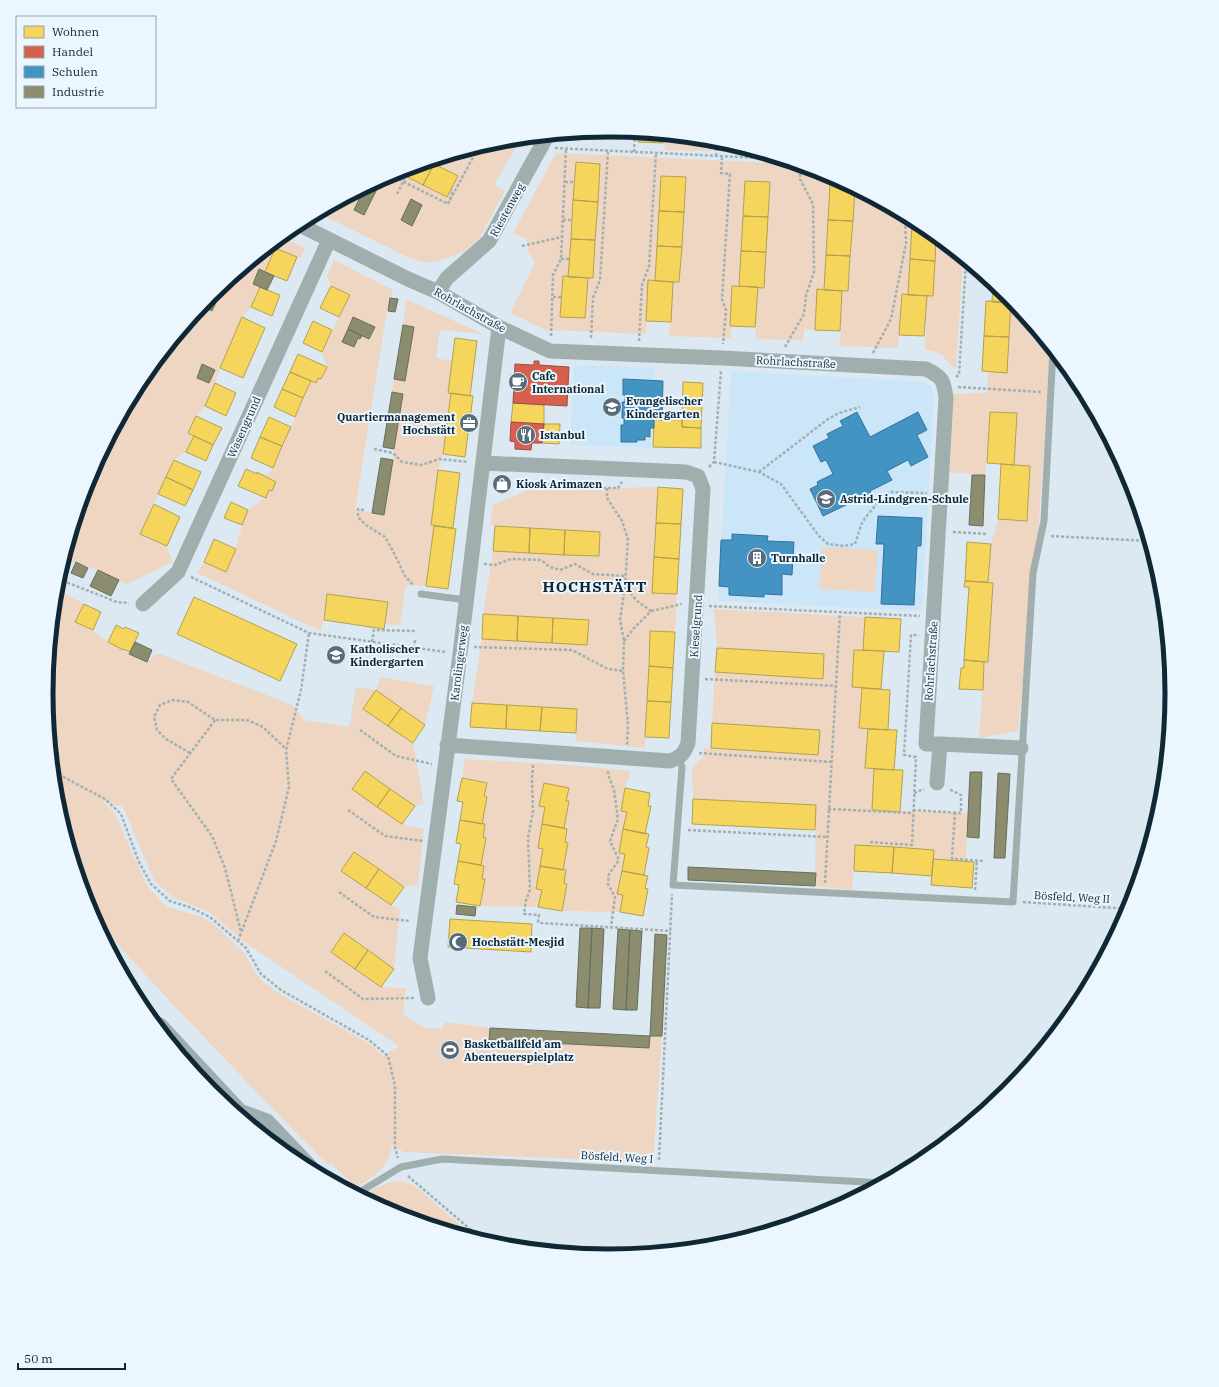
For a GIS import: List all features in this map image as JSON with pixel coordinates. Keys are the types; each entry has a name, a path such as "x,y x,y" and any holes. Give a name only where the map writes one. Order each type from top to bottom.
{"highway":[{"path":"252,1119 264,1124 284,1144"}],"street":[{"name":"Riestenweg","path":"438,292 447,278 489,241 544,142"},
{"name":"Rohrlachstraße","path":"305,228 408,279 438,292 499,327 550,351 722,358 926,369 939,375 945,386 946,398 926,744 1022,748"},
{"name":"Wasengrund","path":"144,604 178,572 329,240"},
{"name":"Karolingerweg","path":"428,998 420,958 447,745 461,650 499,327"},
{"path":"483,463 686,472 698,476"},
{"name":"Kieselgrund","path":"682,755 688,743 697,605 703,489 698,476"},
{"path":"937,783 940,744"},
{"path":"447,745 670,761 682,755"}],"lane":[{"path":"682,755 673,885 824,894 1013,902 1032,573 1044,521 1053,357"},
{"path":"421,594 466,600"},
{"name":"Bösfeld, Weg I","path":"361,1192 401,1167 442,1159 875,1182"}],"path":[{"path":"634,152 635,138"},
{"path":"544,142 566,149 761,158"},
{"path":"716,156 717,148"},
{"path":"550,351 553,275 561,259 566,149"},
{"path":"591,352 593,298 600,280 608,151"},
{"path":"638,354 642,284 649,266 656,153"},
{"path":"398,179 448,204 475,154"},
{"path":"698,476 714,462 726,310 722,299 730,174 721,173 722,157"},
{"path":"784,361 785,347 804,314 806,295 814,272 813,204 800,179 800,171"},
{"path":"397,194 406,176"},
{"path":"565,182 574,182"},
{"path":"449,201 453,191 451,190"},
{"path":"562,220 572,220"},
{"path":"872,366 873,351 891,319 906,243 905,223"},
{"path":"522,246 562,237"},
{"path":"561,259 570,259"},
{"path":"945,386 959,375 966,267"},
{"path":"552,297 562,297"},
{"path":"945,386 1051,392"},
{"path":"759,472 828,419 839,413 860,407"},
{"path":"374,449 393,453 402,462 422,465 439,459 483,463"},
{"path":"714,462 759,472 781,484 819,536 828,544 844,546 855,544 861,525 865,518 884,495 890,492 941,494"},
{"path":"607,488 607,498 622,521 628,539 625,586 620,620 624,641 623,671 628,725 626,758"},
{"path":"364,510 358,509 358,516 366,525 385,537 405,576 421,594"},
{"path":"959,532 988,534"},
{"path":"1041,536 1144,541"},
{"path":"471,563 495,565 511,560 541,560 550,567 560,570 575,564 593,574 625,576"},
{"path":"178,572 309,633 414,648 461,650 572,650 608,668 623,671"},
{"path":"65,582 117,602 144,604"},
{"path":"625,586 637,601 651,611"},
{"path":"624,641 634,628 651,611 685,604 934,616"},
{"path":"824,894 840,612"},
{"path":"372,642 374,630 416,631"},
{"path":"238,941 276,841 289,787 286,750 301,690 309,633"},
{"path":"870,842 912,845 916,756 904,755 911,635 933,635"},
{"path":"414,648 415,640"},
{"path":"692,678 836,686"},
{"path":"190,753 166,739 157,730 154,717 160,705 173,700 188,702 215,720 247,720 263,727 286,750"},
{"path":"215,720 171,779 212,836 225,868 241,933"},
{"path":"360,730 396,756 445,767"},
{"path":"534,751 532,780 533,811 528,838 530,890 526,900 524,914 538,915 538,922 541,923 671,931"},
{"path":"682,755 832,762"},
{"path":"608,756 608,774 614,790 618,819 610,841 619,860 608,874 608,884 615,897 611,927"},
{"path":"59,775 105,799 121,814 139,862 151,884 170,901 189,907 210,917 246,948 261,974 281,990 369,1040 388,1056 395,1086 396,1148 401,1167 414,1181 475,1233"},
{"path":"828,809 960,813 961,795 937,783"},
{"path":"348,810 385,836 435,843"},
{"path":"955,812 952,859 985,860"},
{"path":"677,829 827,837"},
{"path":"975,891 977,860"},
{"path":"658,1170 673,885"},
{"path":"339,892 374,918 425,923"},
{"name":"Bösfeld, Weg II","path":"1013,902 1123,909"},
{"path":"325,971 363,999 428,998"}],"shaded area":[{"path":"664,140 712,147 712,151 665,150"},
{"path":"517,145 494,185 505,191 480,237 465,251 445,259 428,263 410,258 324,216 363,194 397,179 465,156"},
{"path":"556,153 776,163 836,185 830,185 824,290 817,289 815,330 804,329 803,340 756,339 755,327 758,287 770,182 745,181 739,286 732,286 731,338 669,336 673,282 679,282 686,177 661,176 655,281 648,281 646,334 546,330 510,313 535,263 528,251 527,239 513,233","holes":["576,162 600,164 593,278 588,278 585,318 560,317 563,276 568,277"]},
{"path":"855,193 912,226 908,295 902,295 898,348 840,346 842,291 848,291"},
{"path":"288,240 305,248 301,258 276,248"},
{"path":"936,243 963,264 956,368 952,367 938,353 925,350 927,296 933,296"},
{"path":"274,250 251,307 242,317 205,406 196,416 188,433 194,436 186,452 174,460 140,534 167,546 172,562 127,584 98,570 69,561 95,481 110,447 147,384 191,327 216,300 243,275"},
{"path":"334,260 393,290 387,311 355,510 384,514 403,394 392,392 394,379 405,381 414,327 403,325 406,299 483,334 440,330 436,358 452,361 448,393 451,393 443,454 438,470 431,525 434,526 426,586 406,585 400,625 385,624 388,602 328,594 321,631 197,573 204,562 226,572 236,549 242,525 248,510 265,498 269,490 272,491 265,477 273,468 311,381 316,383 318,378 321,379 327,367 322,352 350,295 331,286 327,276"},
{"path":"1009,307 1050,353 1039,522 1018,731 979,738 984,662 988,661 993,583 988,582 991,544 998,519 1027,521 1030,466 1014,465 1017,413 990,412 985,475 948,472 953,394 987,393 988,372"},
{"name":"Evangelischer Kindergarten","path":"574,365 655,368 651,448 570,445"},
{"name":"Astrid-Lindgren-Schule","path":"731,371 925,382 932,388 934,397 922,611 718,601"},
{"path":"523,483 618,488 658,487 677,594 675,632 650,631 645,748 576,741 577,709 472,703 482,639 587,644 589,620 483,614 493,551 599,556 600,532 495,526 490,524 493,505 524,492 521,486"},
{"path":"822,547 878,550 875,592 819,589"},
{"path":"63,593 84,604 76,621 93,630 116,647 147,662 158,653 292,705 304,720 349,727 356,687 376,690 380,677 434,686 425,725 401,708 364,709 413,743 424,804 415,806 365,771 352,789 402,824 424,829 418,885 404,887 354,852 341,870 391,905 400,909 394,969 344,933 331,952 381,987 406,988 403,1014 423,1027 441,1029 446,1022 490,1028 489,1039 649,1048 650,1036 662,1036 653,1162 403,1152 393,1144 387,1162 375,1174 357,1188 331,1163 328,1165 268,1104 106,932 95,906 83,872 72,838 58,766 54,730 54,657","holes":["102,800 123,807 154,880 171,896 211,913 243,941 399,1046 383,1056 370,1044 283,996 263,982 255,972 244,953 213,923 199,916 167,907 147,886 115,814"]},
{"path":"714,609 865,617 863,650 854,650 852,687 862,688 859,728 868,729 865,768 874,769 872,810 968,813 966,861 933,859 855,845 852,890 815,886 816,805 693,799 692,768 703,757 704,748 818,754 819,730 712,723 715,672 822,679 824,654 717,648"},
{"path":"465,759 571,765 631,771 625,788 621,811 627,812 619,852 625,854 617,893 623,895 620,912 562,911 567,884 564,883 566,871 563,870 568,843 565,842 567,829 564,828 569,802 566,801 569,788 544,783 539,806 545,807 538,847 543,849 536,889 542,890 538,907 480,906 485,879 482,879 484,866 481,865 486,838 483,837 485,825 482,824 487,797 484,796 487,783 462,778"},
{"path":"399,1181 408,1183 417,1188 467,1232 397,1208 367,1195 380,1186"}],"building: Wohnen":[{"path":"638,138 663,140 663,143 638,142"},
{"path":"576,162 600,164 598,202 573,200"},
{"path":"436,165 458,176 447,197 423,185 433,166"},
{"path":"433,166 423,185 406,176"},
{"path":"661,176 686,177 684,212 659,211"},
{"path":"745,181 770,182 768,217 743,216"},
{"path":"830,184 855,193 853,221 828,220"},
{"path":"573,200 598,202 595,240 571,239"},
{"path":"659,211 684,212 682,247 657,246"},
{"path":"743,216 768,217 766,252 741,251"},
{"path":"828,220 853,221 850,256 826,255"},
{"path":"912,227 936,243 935,261 910,259"},
{"path":"571,239 595,240 593,278 568,277"},
{"path":"657,246 682,247 679,282 655,281"},
{"path":"276,248 297,257 287,281 265,272"},
{"path":"741,251 766,252 764,288 739,286"},
{"path":"826,255 850,256 848,291 824,290"},
{"path":"910,259 935,261 933,296 908,295"},
{"path":"563,276 588,278 585,318 560,317"},
{"path":"648,280 673,282 671,322 646,321"},
{"path":"331,286 350,295 339,317 320,308"},
{"path":"732,286 758,287 755,327 730,326"},
{"path":"260,287 280,295 272,316 251,307"},
{"path":"817,289 842,291 840,331 815,330"},
{"path":"993,290 1005,303 992,302"},
{"path":"902,294 927,296 924,336 899,335"},
{"path":"986,301 1005,302 1011,308 1009,337 984,336"},
{"path":"242,317 265,328 243,378 220,368"},
{"path":"313,321 332,330 322,352 303,343"},
{"path":"984,336 1009,337 1007,373 982,371"},
{"path":"455,338 477,341 470,396 448,393"},
{"path":"298,354 327,367 321,379 318,378 316,383 290,372"},
{"path":"290,372 311,381 303,398 282,389"},
{"path":"683,382 703,383 701,428 682,427"},
{"path":"215,383 236,393 226,416 205,406"},
{"path":"282,389 303,398 295,417 274,407"},
{"path":"451,393 473,396 465,457 443,454"},
{"path":"513,403 544,405 544,424 511,422"},
{"path":"990,412 1017,413 1014,465 987,463"},
{"path":"196,416 222,428 213,445 188,433"},
{"path":"269,417 291,427 282,446 260,437"},
{"path":"654,419 682,420 682,427 701,428 701,448 653,447"},
{"path":"544,424 560,424 559,444 542,443"},
{"path":"194,436 213,445 206,461 186,452"},
{"path":"260,437 282,446 273,468 251,458"},
{"path":"174,460 201,472 193,490 166,477"},
{"path":"1001,464 1030,466 1027,521 998,519"},
{"path":"246,469 257,474 257,472 276,482 272,491 269,490 266,498 238,486"},
{"path":"438,470 460,473 453,528 431,525"},
{"path":"166,477 193,490 185,506 158,494"},
{"path":"658,487 683,489 681,524 656,523"},
{"path":"231,502 248,510 242,525 224,518"},
{"path":"154,504 180,517 167,546 140,534"},
{"path":"656,523 681,524 679,559 654,557"},
{"path":"434,526 456,529 448,589 426,586"},
{"path":"495,526 530,528 529,553 493,551"},
{"path":"530,528 565,530 564,555 529,553"},
{"path":"565,530 600,532 599,556 564,555"},
{"path":"214,539 236,549 226,572 204,562"},
{"path":"967,542 991,544 988,582 965,581"},
{"path":"654,557 679,559 677,594 652,593"},
{"path":"965,581 993,583 988,662 964,660 969,587 964,587"},
{"path":"327,594 388,602 384,629 324,620"},
{"path":"194,597 297,644 280,681 177,634"},
{"path":"84,604 101,612 93,630 75,622"},
{"path":"483,614 518,616 517,641 482,639"},
{"path":"518,616 553,618 552,643 517,641"},
{"path":"865,617 901,619 899,652 863,650"},
{"path":"553,618 589,620 587,645 552,643"},
{"path":"116,625 139,633 130,652 108,642"},
{"path":"650,631 675,632 673,668 649,666"},
{"path":"717,648 824,654 823,679 715,672"},
{"path":"854,650 884,651 881,689 852,687"},
{"path":"964,660 984,662 983,690 959,689 961,668 964,668"},
{"path":"649,666 673,668 671,702 647,701"},
{"path":"862,688 890,690 888,730 859,728"},
{"path":"376,690 401,708 388,726 363,709"},
{"path":"647,701 671,702 669,738 645,737"},
{"path":"472,703 507,705 506,729 470,727"},
{"path":"507,705 542,707 540,731 506,729"},
{"path":"542,707 577,709 576,733 540,731"},
{"path":"401,708 425,725 413,743 388,726"},
{"path":"712,723 820,730 818,755 711,748"},
{"path":"868,729 897,730 894,770 865,768"},
{"path":"874,769 903,770 900,812 872,810"},
{"path":"365,771 390,789 377,807 352,789"},
{"path":"462,778 487,783 484,796 487,797 482,824 460,820 463,802 457,801"},
{"path":"544,783 569,788 566,801 569,801 564,828 542,824 545,807 539,806"},
{"path":"625,788 650,793 648,806 651,806 645,834 623,829 627,812 621,811"},
{"path":"390,789 415,806 402,824 377,807"},
{"path":"693,799 816,805 815,830 692,824"},
{"path":"460,820 485,824 483,837 486,838 481,865 458,861 461,844 456,843"},
{"path":"542,824 567,829 565,842 568,843 563,870 540,866 543,849 538,848"},
{"path":"623,829 649,834 646,847 649,848 644,875 622,871 625,854 619,853"},
{"path":"855,845 894,847 892,873 854,871"},
{"path":"894,847 934,850 932,876 892,873"},
{"path":"354,852 379,869 366,888 341,871"},
{"path":"933,859 974,862 972,888 931,885"},
{"path":"458,861 484,866 482,879 485,879 480,906 456,902 459,885 454,884"},
{"path":"540,866 566,870 564,883 567,884 562,911 538,907 542,890 536,889"},
{"path":"379,869 404,887 391,905 366,888"},
{"path":"622,871 648,876 645,888 648,889 643,916 620,912 623,895 617,894"},
{"path":"450,919 532,924 531,952 448,947"},
{"path":"344,933 368,950 355,969 331,952"},
{"path":"368,950 394,969 381,987 355,969"}],"building: Handel":[{"path":"534,361 539,361 539,365 569,367 567,406 513,403 515,364 534,365"},
{"path":"511,422 544,424 542,443 532,443 531,450 515,449 515,442 510,441"},
{"path":"504,477 511,482 509,490 502,494 495,488 496,480"}],"building: Schulen":[{"path":"623,379 663,381 662,420 654,419 654,428 650,428 650,437 645,436 645,440 637,440 637,442 621,442 621,425 624,425 624,418 622,418 622,402 625,402 625,395 623,395"},
{"path":"857,412 870,437 918,412 927,430 917,435 928,457 911,466 908,460 887,471 892,480 870,491 871,493 823,516 810,489 818,485 817,482 833,474 826,460 821,462 813,446 829,438 827,434 843,426 840,421"},
{"path":"878,516 922,518 921,546 917,546 914,605 881,604 884,544 876,544"},
{"name":"Turnhalle","path":"732,534 768,536 767,541 794,542 792,575 782,574 782,595 764,594 764,597 729,595 729,587 719,586 721,540 732,540"}],"building: Industrie":[{"path":"378,187 364,215 354,210 361,195"},
{"path":"411,199 422,205 412,226 401,220"},
{"path":"259,269 274,276 267,290 253,284"},
{"path":"218,298 212,311 208,309"},
{"path":"390,298 398,299 395,312 388,311"},
{"path":"353,317 375,327 369,339 348,329"},
{"path":"403,325 414,327 405,381 394,379"},
{"path":"348,329 362,336 360,339 358,338 354,347 342,342"},
{"path":"202,364 215,370 209,383 197,378"},
{"path":"392,392 403,394 394,449 383,447"},
{"path":"381,458 393,460 384,515 372,513"},
{"path":"972,475 985,475 983,526 969,525"},
{"path":"76,562 88,568 83,578 71,573"},
{"path":"98,570 119,580 111,596 90,586"},
{"path":"135,642 152,650 147,662 129,654"},
{"path":"970,772 982,772 979,838 967,837"},
{"path":"998,773 1010,774 1005,858 994,858"},
{"path":"688,867 816,873 815,886 688,880"},
{"path":"457,905 476,907 475,916 456,914"},
{"path":"580,928 592,928 588,1008 576,1007"},
{"path":"592,928 604,929 600,1008 588,1008"},
{"path":"618,929 630,930 626,1010 613,1009"},
{"path":"630,930 642,931 637,1010 626,1010"},
{"path":"655,934 667,935 662,1036 650,1036"},
{"path":"490,1028 650,1036 649,1048 489,1040"}],"place":[{"name":"Cafe International","path":"518,382"},
{"name":"Evangelischer Kindergarten","path":"612,407"},
{"name":"Quartiermanagement Hochstätt","path":"469,423"},
{"name":"Istanbul","path":"526,435"},
{"name":"Kiosk Arimazen","path":"502,484"},
{"name":"Astrid-Lindgren-Schule","path":"826,499"},
{"name":"Turnhalle","path":"757,558"},
{"name":"Katholischer Kindergarten","path":"336,655"},
{"name":"Hochstätt-Mesjid","path":"458,942"},
{"name":"Basketballfeld am Abenteuerspielplatz","path":"450,1050"}],"district":[{"name":"HOCHSTÄTT","path":"595,587"}]}
